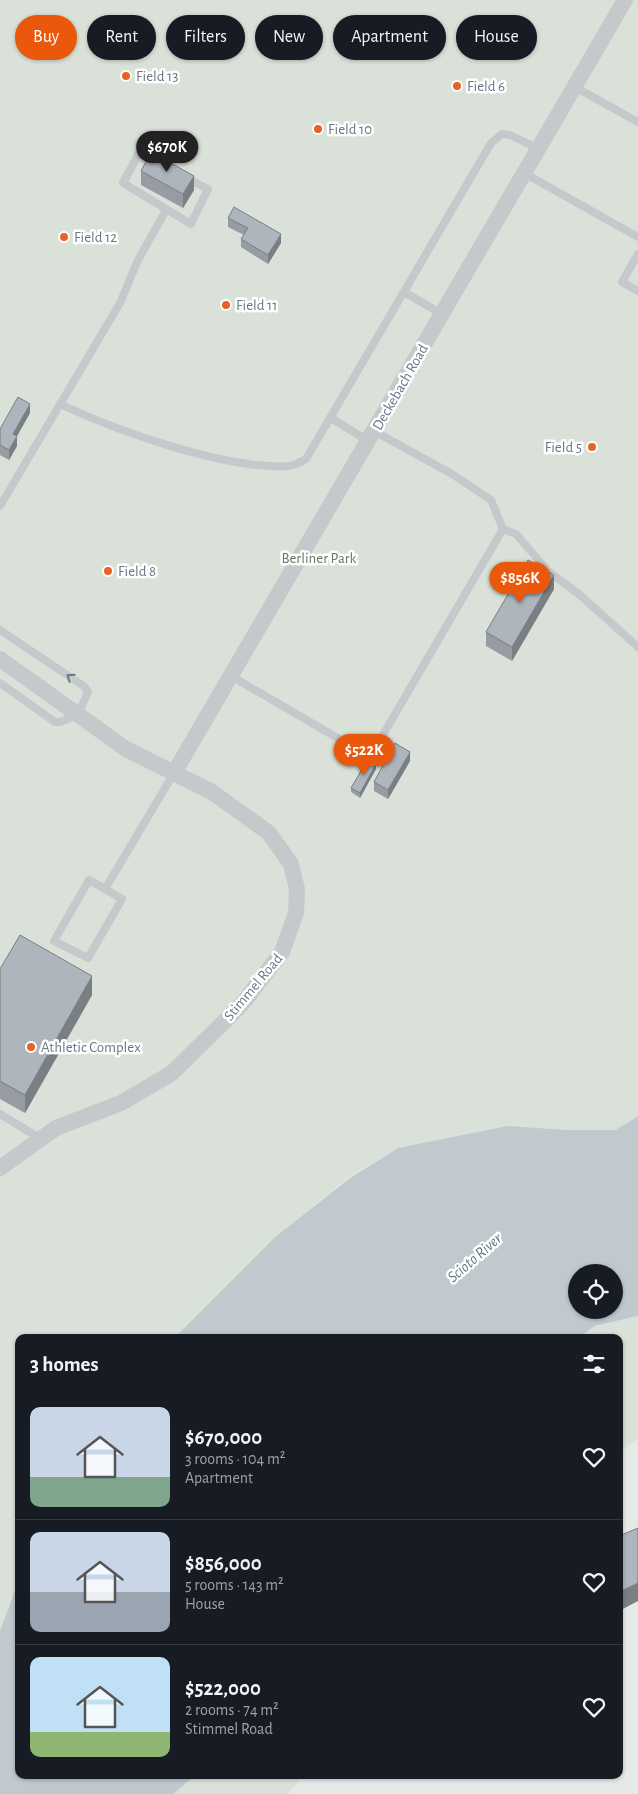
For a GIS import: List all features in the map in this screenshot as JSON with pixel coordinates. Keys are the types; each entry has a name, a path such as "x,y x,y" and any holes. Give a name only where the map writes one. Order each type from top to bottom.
{"street":[{"name":"Deckebach Road","path":"174,773 626,0"},
{"name":"Stimmel Road","path":"0,659 126,749 236,807 269,833 281,847 291,864 297,889 296,913 282,952 243,1003 172,1073 121,1103 56,1128 0,1168"}],"lane":[{"path":"575,86 638,122"},
{"path":"60,404 143,437 223,459 270,466 291,466 306,459 490,143 502,134 510,135 538,149"},
{"path":"140,153 208,189 190,224 166,210 123,183 140,153"},
{"path":"524,173 638,237"},
{"path":"0,506 120,303 138,260 166,210"},
{"path":"638,254 622,282 638,291"},
{"path":"404,292 442,314"},
{"path":"331,418 452,474 491,500 503,529 516,534 548,572 580,595 638,647"},
{"path":"231,676 370,757 503,529"},
{"path":"0,630 85,687 88,692 78,715 55,722 0,683"},
{"path":"105,889 174,773"},
{"path":"89,880 105,889 122,898 88,958 54,941 89,880"},
{"path":"0,1114 41,1139"}],"shaded area":[{"path":"638,1439 638,1794 288,1794 301,1779 623,1779 623,1449"}],"green space":[{"name":"Berliner Park","path":"0,0 638,0 638,1116 615,1130 452,1138 398,1148 350,1177 276,1236 178,1334 15,1334 15,1590 0,1631"},
{"path":"638,1316 638,1439 623,1449 623,1334 584,1334 595,1326"},
{"path":"191,1779 301,1779 288,1794 174,1794"}],"water":[{"name":"Scioto River","path":"638,1116 638,1316 595,1326 584,1334 178,1334 276,1236 351,1177 398,1148 508,1126 566,1130 615,1130"},
{"path":"15,1590 15,1779 191,1779 174,1794 0,1794 0,1631"}],"building":[{"path":"151,152 194,176 183,194 141,171"},
{"path":"234,207 281,234 268,255 241,239 248,228 228,218"},
{"path":"18,397 30,404 13,434 17,436 9,450 0,445 0,429"},
{"path":"528,560 554,575 512,647 486,632"},
{"path":"395,743 410,752 388,790 374,782"},
{"path":"368,759 376,764 360,793 351,788"},
{"name":"Athletic Complex","path":"20,935 92,976 25,1095 0,1081 0,969"},
{"path":"638,1528 638,1583 623,1590 623,1534"}],"place":[{"name":"Field 13","path":"126,76"},
{"name":"Field 6","path":"457,86"},
{"name":"Field 10","path":"318,129"},
{"name":"Field 12","path":"64,237"},
{"name":"Field 11","path":"226,305"},
{"name":"Field 5","path":"592,447"},
{"name":"Field 8","path":"108,571"},
{"name":"Athletic Complex","path":"31,1047"}]}
